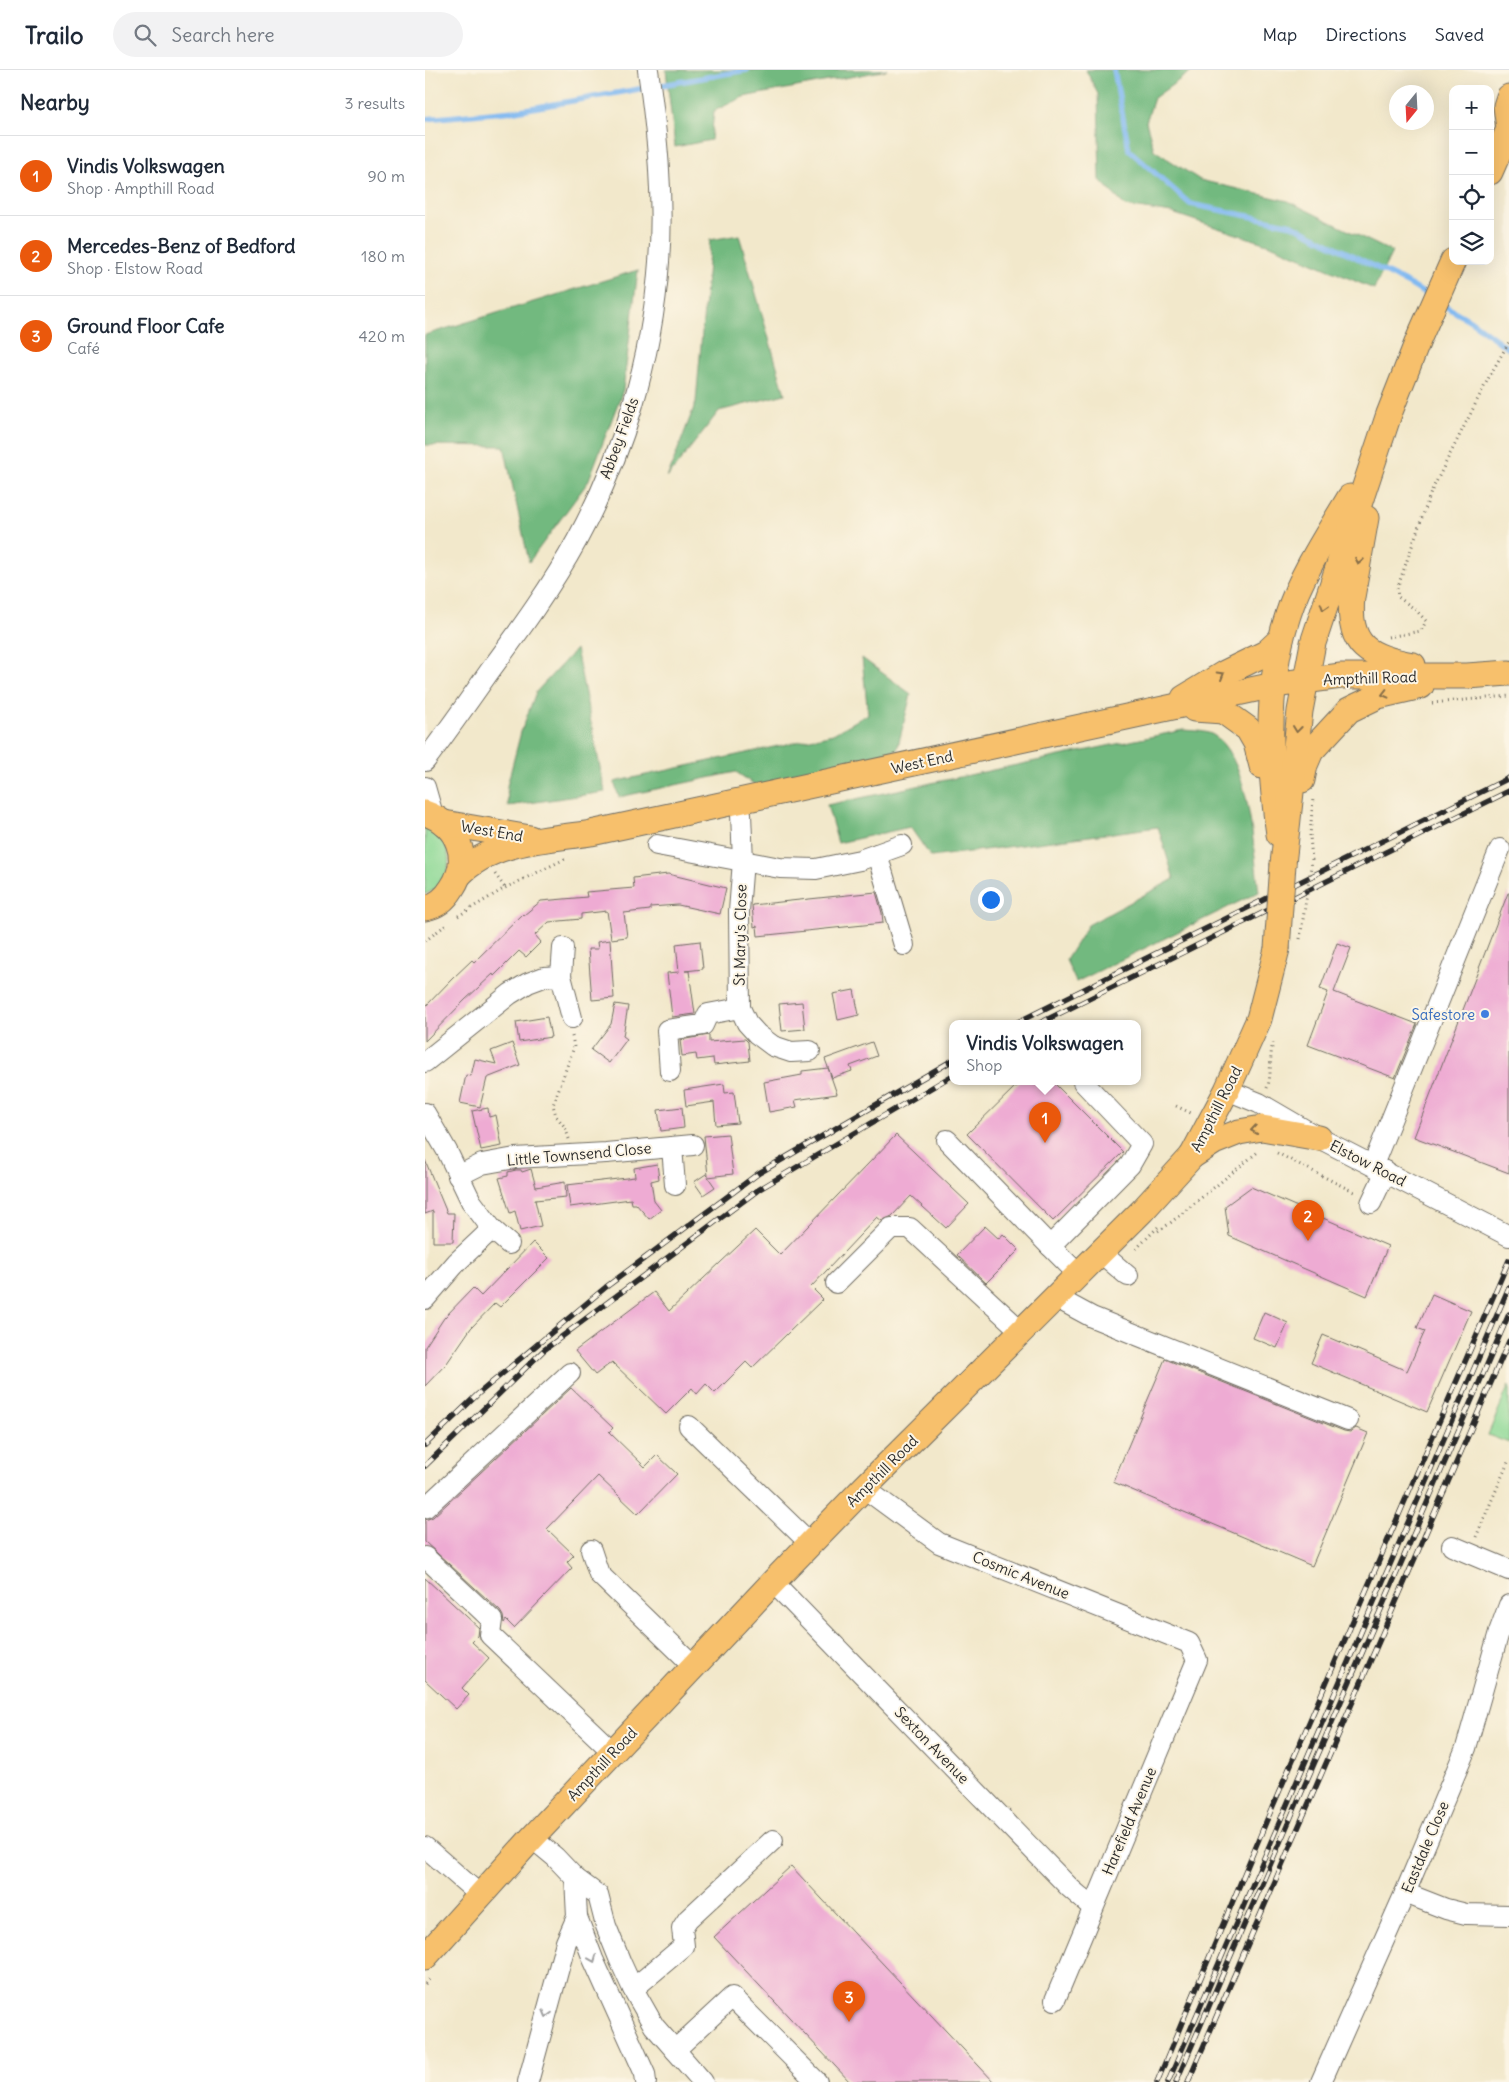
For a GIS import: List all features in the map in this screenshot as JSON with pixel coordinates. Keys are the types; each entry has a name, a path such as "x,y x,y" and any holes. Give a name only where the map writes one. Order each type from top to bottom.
{"main road":[{"path":"1494,163 1509,129 1506,106 1509,97"},
{"path":"1304,681 1313,643 1373,461 1419,338 1451,265"},
{"path":"1283,864 1274,806 1269,727 1281,638 1288,614 1301,584 1337,518 1373,461"},
{"path":"1373,461 1365,527 1351,604 1351,620 1355,634 1363,647 1381,658 1467,676"},
{"path":"1165,709 1225,673 1266,653 1281,638"},
{"name":"Ampthill Road","path":"425,1957 532,1838 773,1582 864,1488 1142,1211 1192,1156 1227,1090 1259,1019 1277,949 1283,864 1304,681 1354,675 1467,676 1509,673"},
{"name":"Ampthill Road","path":"1283,864 1305,765 1311,752 1342,716 1358,704 1378,696 1467,676"},
{"name":"West End","path":"459,874 470,863 482,856 540,840 591,833 1274,685 1304,681"},
{"path":"1165,709 1223,711 1248,729 1256,743 1274,806"},
{"path":"426,909 444,898 455,884 462,864 457,837 434,817"},
{"name":"West End","path":"434,817 540,840"},
{"path":"1192,1156 1214,1142 1239,1132 1262,1128 1319,1138"}],"street":[{"name":"Abbey Fields","path":"426,765 564,562 590,514 624,431 647,346 659,262 660,200 655,121 648,70"},
{"path":"425,787 434,817"},
{"path":"738,800 741,814 743,861"},
{"name":"St Mary's Close","path":"657,845 781,868 816,868 860,860 903,845"},
{"path":"1372,1200 1379,1168 1500,849"},
{"path":"877,854 904,945"},
{"name":"St Mary's Close","path":"743,861 739,910 740,1008 747,1023 757,1034 773,1046 791,1052 811,1051"},
{"path":"563,948 561,976 572,1018"},
{"path":"425,1062 510,994 528,983 544,977 561,976"},
{"name":"St Mary's Close","path":"670,1071 667,1030 703,1025 708,1014 740,1008"},
{"path":"1050,1246 1130,1165 1142,1144 1086,1085"},
{"name":"Elstow Road","path":"1227,1090 1259,1103 1319,1138 1509,1236"},
{"path":"425,1113 471,1201 492,1229 509,1244"},
{"path":"947,1140 1078,1274"},
{"name":"Little Townsend Close","path":"458,1176 483,1164 507,1159 693,1145"},
{"name":"Little Townsend Close","path":"672,1147 675,1185"},
{"path":"836,1284 891,1228 911,1228 1021,1331"},
{"path":"425,1299 457,1262 492,1229"},
{"path":"1100,1252 1128,1276"},
{"path":"1055,1297 1092,1316 1348,1420"},
{"path":"425,1508 570,1373"},
{"path":"689,1426 811,1544"},
{"name":"Cosmic Avenue","path":"864,1488 939,1543 1189,1643"},
{"path":"591,1550 599,1574 694,1666"},
{"path":"1460,1550 1509,1570"},
{"path":"425,1557 493,1620 490,1634 614,1753"},
{"name":"Sexton Avenue","path":"773,1582 1070,1888 1092,1907"},
{"name":"Eastdale Close","path":"1323,2081 1405,1894 1466,1748 1499,1632 1509,1605"},
{"name":"Harefield Avenue","path":"1055,2000 1092,1907 1197,1660 1189,1643"},
{"path":"532,1838 555,1856 575,1878 598,1895 606,1926 633,1989 654,2026 703,2082"},
{"path":"633,1989 684,1946 682,1928 687,1919 773,1840"},
{"path":"425,1847 481,1896"},
{"path":"575,1878 577,1917 593,1958 645,2074 646,2082"},
{"path":"1405,1894 1466,1914 1509,1915"},
{"path":"528,2082 566,1942 577,1917"},
{"path":"675,2050 732,1996 817,2082"}],"path":[{"path":"1382,638 1421,631 1426,621 1416,610 1398,597 1397,589 1431,492 1489,377 1509,342"},
{"path":"1300,940 1312,860 1310,836"},
{"path":"455,918 505,888 572,856"},
{"path":"425,941 447,923"},
{"path":"567,1154 569,1137 553,1105 574,1047 572,1018"},
{"path":"1155,1232 1169,1224 1259,1151 1265,1150"},
{"path":"1271,1150 1351,1192 1372,1200"},
{"path":"1460,1550 1509,1460"}],"green space":[{"path":"666,70 887,70 743,97 714,111 711,140 675,147"},
{"path":"1086,70 1193,70 1154,98 1146,122 1154,150 1200,180 1288,201 1392,252 1374,289 1273,246 1172,213 1125,206 1100,180 1098,94"},
{"path":"739,235 785,394 719,411 667,478 696,402 710,240"},
{"path":"638,270 623,390 588,482 529,562 504,446 425,445 425,335"},
{"path":"576,649 605,792 508,806 507,786 521,732 536,692"},
{"path":"862,658 911,694 897,750 757,786 736,772 619,797 614,782 833,734 868,714"},
{"path":"1183,730 1205,732 1216,737 1228,750 1237,767 1248,809 1259,892 1076,982 1066,960 1088,925 1174,879 1158,827 931,857 910,827 838,843 827,805"},
{"path":"425,827 435,832 443,840 449,860 443,881 435,889 425,894"},
{"path":"1509,1385 1509,1443 1488,1435"}],"building":[{"path":"668,874 726,888 720,914 678,905 650,907 650,910 624,913 627,937 611,939 607,911 581,914 581,919 549,922 535,935 541,942 526,957 519,951 494,976 493,974 465,1000 425,1041 425,1007 472,960 474,962 523,914 541,901 587,897 586,892 634,888 633,878"},
{"path":"876,892 883,923 758,936 757,926 754,927 752,905"},
{"name":"Safestore","path":"1509,893 1509,1173 1414,1137"},
{"path":"610,940 614,998 592,1000 588,949 598,949 597,942"},
{"path":"700,941 703,969 685,971 689,971 695,1014 672,1017 667,973 679,972 676,944"},
{"path":"1337,943 1351,948 1334,992 1417,1024 1395,1078 1308,1045 1328,992 1320,989"},
{"path":"854,990 859,1015 838,1020 833,994"},
{"path":"802,1002 805,1029 782,1031 779,1004"},
{"path":"615,1004 628,1006 623,1036 627,1039 609,1063 591,1050 611,1024"},
{"path":"547,1017 551,1037 519,1042 516,1022"},
{"path":"709,1035 709,1042 745,1039 748,1042 750,1061 714,1065 713,1058 697,1060 696,1054 682,1056 680,1040"},
{"path":"872,1042 877,1056 850,1066 852,1071 832,1078 825,1059"},
{"path":"512,1043 520,1065 487,1078 480,1107 460,1103 466,1075 471,1076 475,1059 496,1064 491,1051"},
{"path":"828,1068 837,1094 795,1100 797,1107 769,1112 764,1082 802,1075 802,1071"},
{"path":"724,1084 725,1093 734,1092 738,1123 716,1125 714,1102 686,1106 684,1090"},
{"path":"1017,1085 1056,1085 1123,1152 1053,1221 967,1134"},
{"path":"682,1107 684,1128 661,1131 658,1110"},
{"path":"488,1108 489,1117 496,1115 502,1146 481,1150 472,1111"},
{"path":"728,1134 733,1174 708,1177 715,1187 703,1195 694,1182 706,1174 708,1176 704,1136"},
{"path":"896,1135 969,1204 946,1228 911,1196 892,1216 882,1221 877,1217 811,1287 823,1299 752,1368 746,1362 715,1393 706,1384 697,1394 692,1388 666,1414 612,1362 595,1375 575,1351 654,1292 669,1311 755,1230 780,1255"},
{"path":"425,1160 447,1213 454,1213 453,1242 433,1242 433,1211 425,1214"},
{"path":"657,1164 659,1179 651,1181 654,1201 661,1210 649,1219 636,1204 632,1204 631,1199 570,1207 567,1185 635,1177 634,1168"},
{"path":"531,1169 536,1187 565,1182 566,1197 535,1200 541,1226 520,1231 515,1211 510,1213 499,1178 508,1176 508,1172 521,1170 522,1172"},
{"path":"1251,1187 1388,1246 1367,1296 1229,1236 1225,1206"},
{"path":"985,1226 999,1239 1003,1234 1019,1250 986,1283 957,1255"},
{"path":"533,1242 549,1258 500,1307 495,1303 471,1328 447,1363 425,1386 425,1347 444,1318 473,1288 481,1296"},
{"path":"1432,1294 1471,1311 1427,1412 1311,1363 1323,1335 1407,1371 1425,1331 1417,1328"},
{"path":"1264,1312 1288,1323 1277,1348 1253,1338"},
{"path":"1165,1359 1344,1431 1350,1432 1356,1428 1368,1433 1312,1566 1113,1482"},
{"path":"571,1388 613,1428 609,1432 645,1467 657,1455 677,1474 638,1514 598,1476 547,1529 574,1555 567,1562 572,1568 514,1628 506,1620 504,1623 500,1611 425,1542 425,1520 433,1517"},
{"path":"425,1578 479,1628 478,1636 472,1642 489,1658 462,1688 469,1695 456,1709 425,1680"},
{"path":"791,1866 994,2082 850,2082 714,1937"}],"waterway":[{"path":"425,119 515,111 747,70"},
{"path":"1114,70 1129,150 1190,204 1292,225 1407,283 1430,297"},
{"path":"1440,303 1471,321 1509,349"}],"railway":[{"path":"1022,1020 1509,778"},
{"path":"1046,1020 1509,791"},
{"path":"425,1445 478,1394 606,1287 759,1173 949,1062"},
{"path":"425,1466 544,1350 758,1190 949,1077"},
{"path":"1157,2082 1266,1822 1509,1260"},
{"path":"1168,2082 1509,1287"},
{"path":"1176,2082 1509,1314"},
{"path":"1188,2082 1509,1341"}],"place":[{"name":"Safestore","path":"1485,1014"},
{"name":"Vindis Volkswagen","path":"1045,1143"},
{"name":"Mercedes-Benz of Bedford","path":"1308,1241"},
{"name":"Ground Floor Cafe","path":"849,2022"}]}
